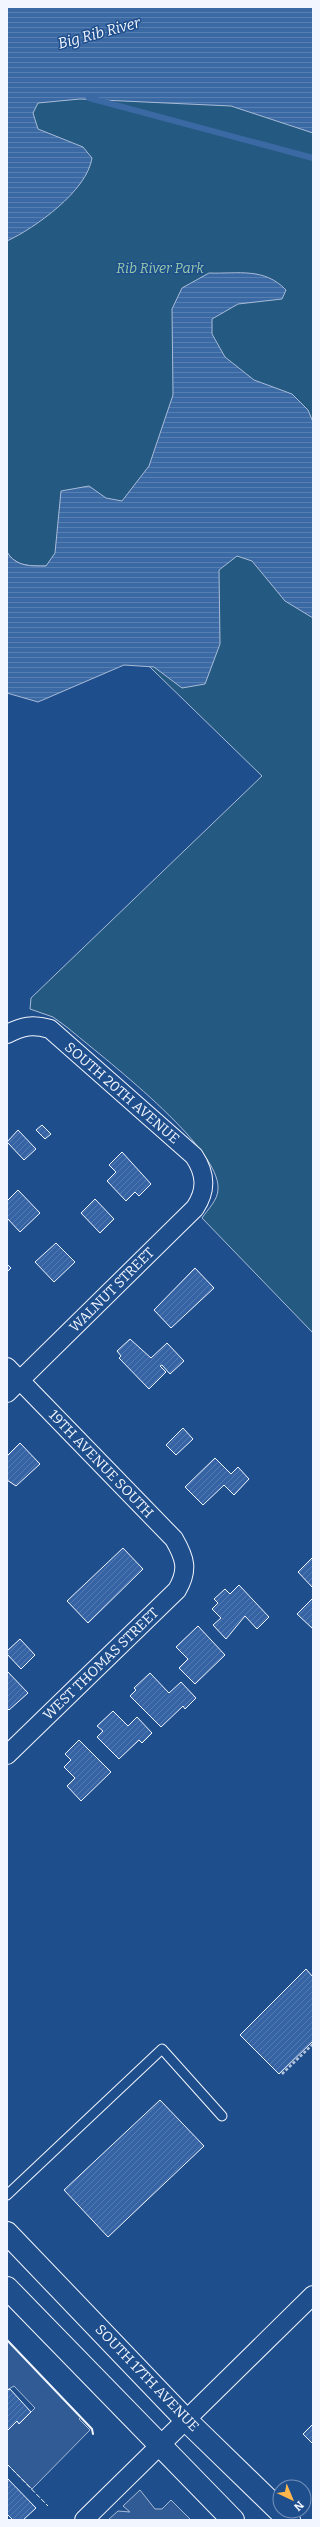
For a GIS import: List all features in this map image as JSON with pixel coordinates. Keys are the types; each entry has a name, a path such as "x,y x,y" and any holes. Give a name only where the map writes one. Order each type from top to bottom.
{"main road":[{"name":"SOUTH 17TH AVENUE","path":"7,2234 186,2420 289,2520"},
{"path":"7,2288 159,2446 233,2520"}],"street":[{"name":"SOUTH 20TH AVENUE","path":"7,1034 23,1026 37,1025 50,1030 194,1156 200,1165 204,1180"},
{"name":"WALNUT STREET","path":"7,1393 195,1208 203,1197 204,1180"},
{"name":"19TH AVENUE SOUTH","path":"7,1367 174,1540 183,1555 186,1567"},
{"name":"WEST THOMAS STREET","path":"7,1755 177,1590 184,1579 186,1567"},
{"path":"84,2520 313,2295"}],"lane":[{"path":"7,2195 162,2049 222,2116"}],"path":[{"path":"282,2074 313,2044"}],"green space":[{"name":"Rib River Park","path":"7,7 313,7 313,1333 202,1218 215,1201 218,1193 214,1171 200,1150 181,1127 131,1080 68,1028 53,1017 30,1009 31,998 262,776 46,566 24,565 15,561 7,552"}],"shaded area":[{"path":"7,2340 81,2417 79,2419 90,2430 32,2489 7,2464 7,2431 17,2421 19,2424 35,2408 14,2386 7,2390"},
{"path":"140,2490 155,2509 162,2509 171,2500 191,2520 108,2520 118,2511 130,2512 123,2506"}],"water":[{"name":"Big Rib River","path":"7,7 313,7 313,133 231,106 80,99 38,103 33,113 38,129 83,147 92,158 88,171 81,183 58,207 45,218 7,241"},
{"path":"209,273 250,273 260,275 278,283 286,290 282,299 238,304 212,319 212,334 225,357 254,380 292,394 308,410 313,422 313,618 285,601 252,561 237,556 219,570 220,644 205,684 182,688 154,667 124,665 38,702 7,693 7,552 15,561 24,565 46,566 55,553 61,491 89,486 106,498 122,501 149,466 173,395 172,309 182,288"}],"building":[{"path":"42,1125 51,1134 45,1139 36,1130"},
{"path":"18,1130 36,1149 24,1160 7,1142"},
{"path":"122,1152 151,1184 139,1196 135,1192 126,1201 107,1181 116,1172 109,1165"},
{"path":"18,1190 40,1213 20,1232 7,1218 7,1201"},
{"path":"95,1199 114,1219 100,1233 81,1213"},
{"path":"56,1243 75,1262 54,1282 35,1262"},
{"path":"7,1264 11,1268 7,1272"},
{"path":"195,1268 214,1288 171,1328 154,1310"},
{"path":"130,1339 151,1358 167,1343 184,1361 170,1374 162,1365 160,1366 166,1372 149,1389 119,1358 121,1356 117,1351"},
{"path":"183,1428 193,1439 176,1455 166,1445"},
{"path":"20,1443 40,1464 16,1486 7,1480 7,1456"},
{"path":"215,1458 231,1474 238,1467 249,1479 234,1495 224,1485 203,1505 185,1487"},
{"path":"123,1548 143,1569 88,1623 67,1601"},
{"path":"313,1557 313,1588 298,1572"},
{"path":"239,1585 269,1617 257,1629 245,1616 226,1639 213,1625 221,1618 212,1609 218,1603 214,1599 225,1589 230,1594"},
{"path":"313,1598 313,1629 297,1614"},
{"path":"198,1626 225,1655 195,1684 179,1668 188,1659 176,1647"},
{"path":"20,1639 35,1655 21,1669 7,1654 7,1651"},
{"path":"7,1671 28,1693 9,1710 7,1708"},
{"path":"150,1673 169,1693 181,1682 196,1698 185,1709 183,1706 161,1727 130,1696 136,1690 134,1688"},
{"path":"113,1711 128,1726 137,1717 152,1733 142,1743 139,1740 119,1759 97,1737 103,1731 97,1726"},
{"path":"79,1740 111,1772 81,1801 67,1786 75,1778 64,1767 71,1760 65,1754"},
{"path":"306,1969 313,1977 313,2041 279,2074 240,2035"},
{"path":"160,2100 204,2146 108,2237 64,2190"},
{"path":"10,2389 31,2412 19,2424 17,2421 7,2431 7,2390"},
{"path":"313,2424 313,2444 303,2434"},
{"path":"7,2478 36,2508 23,2520 13,2520 7,2514"}],"waterway":[{"path":"89,98 313,158"}],"fence":[{"path":"7,2464 48,2506"}],"wall":[{"path":"7,2340 92,2429 93,2434"}]}
